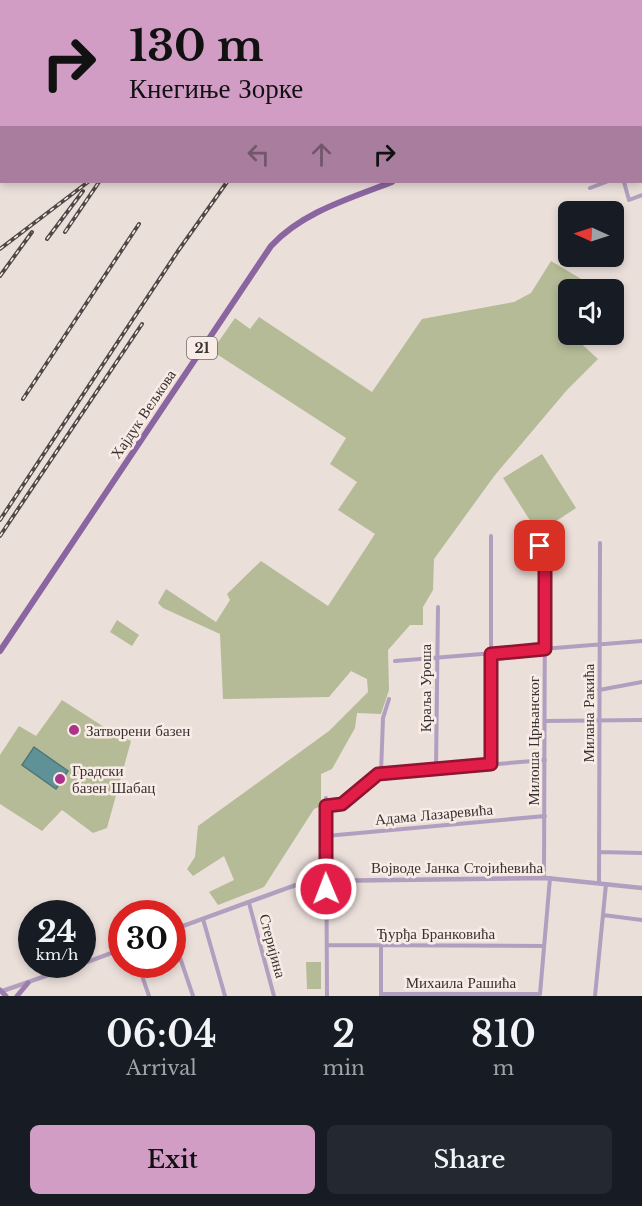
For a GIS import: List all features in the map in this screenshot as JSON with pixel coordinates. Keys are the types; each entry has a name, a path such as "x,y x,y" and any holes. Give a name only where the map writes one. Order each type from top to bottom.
{"main road":[{"name":"Хајдук Вељкова","path":"0,651 269,249 288,230 307,218 390,183"},
{"path":"17,996 28,983"}],"street":[{"path":"590,188 603,183"},
{"path":"624,183 629,200 642,195"},
{"path":"491,536 491,764"},
{"name":"Милана Ракића","path":"600,543 600,883"},
{"name":"Милоша Црњанског","path":"540,995 547,878 545,569 544,550 542,547 537,547 533,554 545,569"},
{"name":"Краља Уроша","path":"436,769 438,607"},
{"path":"395,661 642,641"},
{"path":"599,690 642,682"},
{"path":"381,773 382,718 389,699"},
{"path":"545,721 642,720"},
{"path":"326,806 342,804 375,775 381,773 545,760"},
{"path":"326,798 327,996"},
{"name":"Адама Лазаревића","path":"326,836 545,816"},
{"path":"600,852 642,853"},
{"name":"Војводе Јанка Стојићевића","path":"186,926 293,886 325,880 547,878 642,888"},
{"path":"595,996 606,883"},
{"name":"Стеријина","path":"249,903 274,996"},
{"path":"603,915 642,920"},
{"path":"203,919 225,996"},
{"name":"Ђурђа Бранковића","path":"328,945 544,945"},
{"path":"381,945 381,995"},
{"path":"186,975 193,996"},
{"path":"2,992 42,978"},
{"path":"143,978 149,996"},
{"name":"Михаила Рашића","path":"381,995 540,995"}],"green space":[{"path":"551,261 581,279 558,279 558,345 583,345 598,359 567,390 495,475 434,559 433,590 423,607 423,625 410,625 388,650 389,690 381,714 357,713 355,728 332,769 321,774 321,806 314,809 264,887 218,905 209,892 234,880 224,856 193,876 187,869 195,857 198,826 329,731 368,692 367,679 351,671 329,697 223,699 220,634 163,608 158,603 166,589 216,622 230,600 227,594 261,561 328,606 375,534 338,510 357,482 330,464 346,438 212,351 235,318 250,329 259,317 372,392 422,319 514,302 531,293"},
{"path":"542,454 576,508 538,533 503,478"},
{"path":"117,620 139,635 132,646 110,632"},
{"name":"Градски базен Шабац","path":"62,700 131,741 107,828 93,833 62,810 42,831 0,804 0,755 19,726 36,736"},
{"path":"306,962 321,962 321,989 307,989"}],"water":[{"path":"34,747 68,771 56,789 22,765"}],"railway":[{"path":"0,249 87,183"},
{"path":"65,232 98,183"},
{"path":"0,520 178,251 226,183"},
{"path":"47,239 83,191"},
{"path":"23,399 139,224"},
{"path":"0,276 32,232"},
{"path":"0,536 142,324"}],"place":[{"name":"Затворени базен","path":"74,730"},
{"name":"Градски базен Шабац","path":"60,779"}],"route":[{"path":"326,889 326,806 342,804 378,774 491,764 491,654 545,649 545,554 544,549 540,546"}]}
